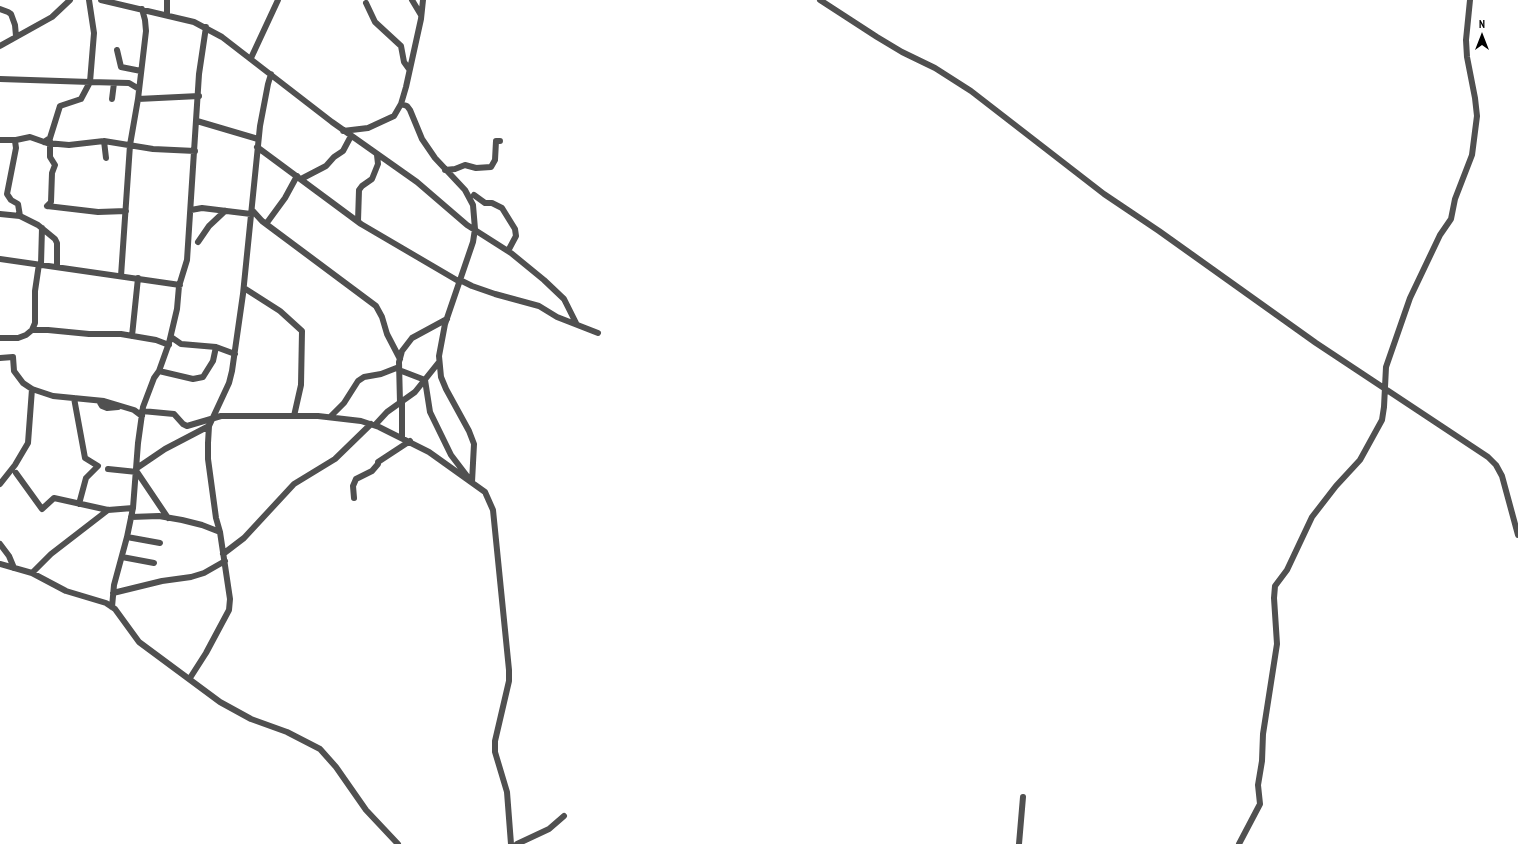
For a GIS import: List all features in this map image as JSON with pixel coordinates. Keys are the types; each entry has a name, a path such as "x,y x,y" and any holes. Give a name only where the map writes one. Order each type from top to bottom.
{"street":[{"path":"0,46 52,17 70,0"},
{"path":"89,0 94,33 90,82 81,99 60,106 48,144 50,157 55,165 52,173 51,202 47,206 98,212 126,211"},
{"path":"102,0 167,14 206,27 222,37 251,58 343,131 417,182 450,212 508,251 555,290 569,306 576,323"},
{"path":"125,0 135,8"},
{"path":"167,0 167,14"},
{"path":"251,58 278,0"},
{"path":"412,0 421,16"},
{"path":"343,131 368,128 394,116 401,104 421,16 423,0"},
{"path":"820,0 877,37 902,52 935,68 971,91 1104,194 1159,231 1316,343 1492,460 1502,476 1518,535"},
{"path":"1239,844 1260,804 1258,785 1262,761 1263,734 1277,644 1274,598 1275,586 1287,570 1312,517 1336,486 1360,460 1382,420 1386,366 1409,302 1440,235 1451,219 1455,199 1472,155 1477,116 1467,57 1466,40 1470,0"},
{"path":"366,3 375,22 401,46 404,62 409,69"},
{"path":"121,276 130,145 138,99 146,24 142,9"},
{"path":"0,10 8,12 13,18 16,36"},
{"path":"146,24 155,12"},
{"path":"112,607 113,594 133,508 137,470 137,451 142,413 152,382 159,371 169,345 177,309 180,285 188,260 197,121 206,27"},
{"path":"117,50 121,67 140,71"},
{"path":"190,678 206,653 229,610 230,599 225,561 216,518 208,459 209,426 228,383 235,354 244,288 257,146 271,74"},
{"path":"0,79 130,83 139,89"},
{"path":"112,99 114,83"},
{"path":"138,99 199,96"},
{"path":"401,104 407,106 410,110 422,139 445,170 470,198 474,212 475,229 473,242 447,319 440,348 439,362 446,390 469,431 474,444 474,477 472,482"},
{"path":"197,121 258,139"},
{"path":"266,224 299,178 326,166 334,157 344,151 351,136"},
{"path":"0,140 17,142 30,137 48,144 76,145 104,141 153,149 195,151"},
{"path":"104,141 106,158"},
{"path":"445,170 455,169 465,165 476,168 491,167 495,160 496,141 500,141"},
{"path":"17,142 7,194 11,200 18,204 20,216"},
{"path":"257,146 358,221 435,269 472,286 539,306 557,317 576,323 598,333"},
{"path":"358,221 359,190 372,179 378,164 377,155"},
{"path":"474,195 486,203 497,205 502,208 515,229 516,236 508,251"},
{"path":"191,210 202,208 251,212 376,306 400,359"},
{"path":"198,242 209,226 225,211"},
{"path":"0,214 20,216 42,228 56,240 57,266"},
{"path":"0,338 18,338 26,335 32,330 35,323 35,291 40,264 42,228"},
{"path":"0,259 57,266 180,285"},
{"path":"132,336 138,278"},
{"path":"244,288 280,311 302,331 301,385 294,416"},
{"path":"402,438 399,368 402,351 412,338 447,319"},
{"path":"32,330 132,336 156,340 169,345"},
{"path":"170,337 181,344 216,347 235,354"},
{"path":"159,371 194,379 203,378 213,361 216,347"},
{"path":"0,358 14,357 14,370 23,383 32,390 53,396 99,401 102,406 107,408 119,406 142,413 174,414 183,424 187,426 220,416 330,417 373,425 410,441 429,452 488,495 494,516 509,670 509,681 494,740 494,752 507,792 511,844"},
{"path":"224,554 244,538 294,484 335,458 387,412 415,392 439,362"},
{"path":"330,417 344,403 358,381 364,377 382,374 399,368 425,380"},
{"path":"425,380 430,412 451,455 472,482"},
{"path":"0,484 15,466 28,443 32,390"},
{"path":"74,398 85,458 98,466 86,478 79,504"},
{"path":"108,469 137,470 165,449 209,426"},
{"path":"354,498 352,486 356,479 372,471 378,462 410,441"},
{"path":"137,470 168,518"},
{"path":"16,473 42,509 54,498 108,510 133,508"},
{"path":"32,573 51,554 108,510"},
{"path":"131,516 168,518 202,525 220,532"},
{"path":"127,537 160,543"},
{"path":"0,544 9,556 14,568"},
{"path":"122,557 154,562"},
{"path":"113,594 162,581 191,578 204,573 225,561"},
{"path":"0,564 32,573 57,588 98,600 112,607 139,642 190,678 220,702 239,713 288,732 320,749 336,767 366,809 398,844"},
{"path":"1019,844 1024,796"},
{"path":"517,844 531,841 550,829 564,816"}]}
